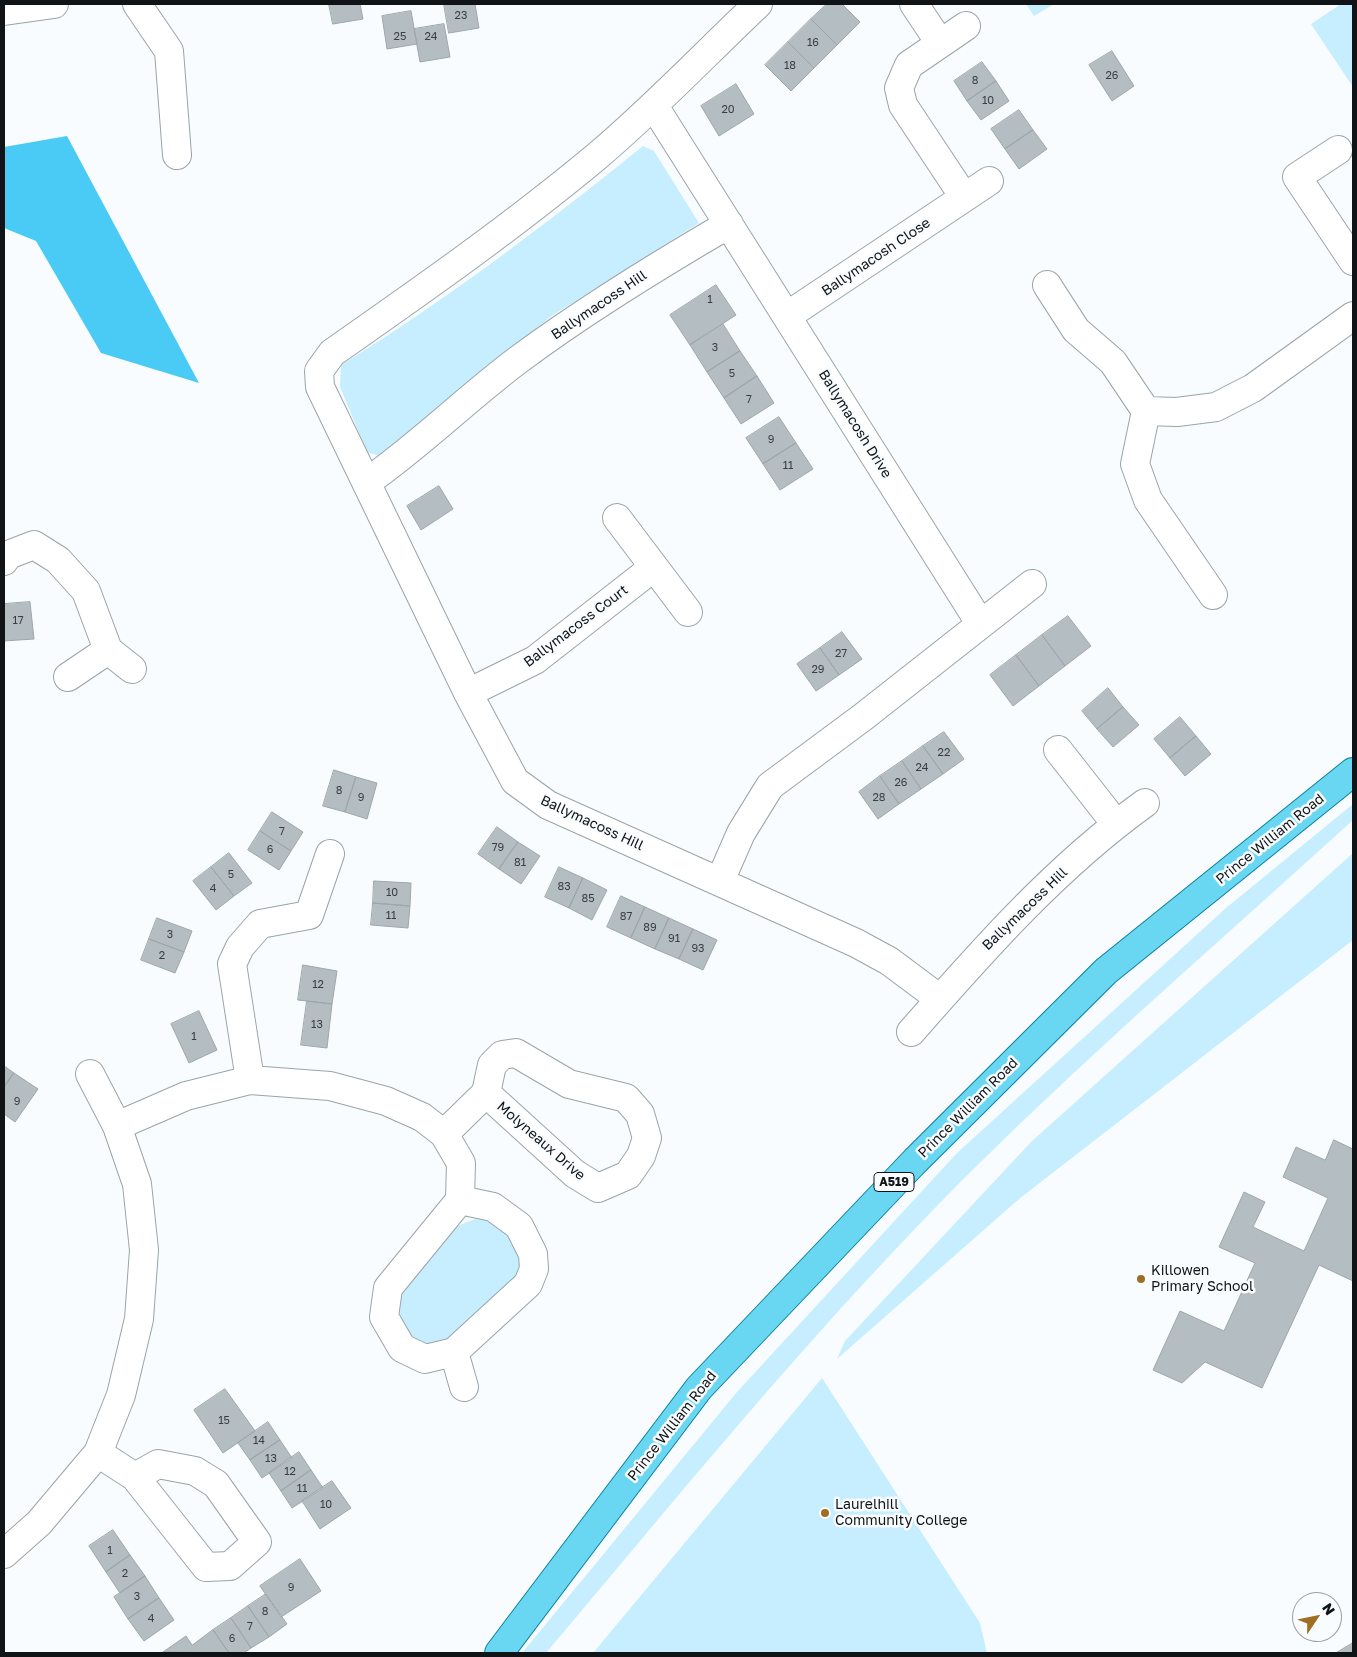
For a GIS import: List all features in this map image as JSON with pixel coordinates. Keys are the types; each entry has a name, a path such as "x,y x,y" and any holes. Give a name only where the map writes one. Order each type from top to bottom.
{"main road":[{"name":"Prince William Road","path":"498,1653 699,1388 915,1161 1106,971 1353,772"}],"street":[{"path":"4,11 54,4"},
{"path":"137,4 169,52 177,155"},
{"name":"Ballymacoss Hill","path":"758,4 654,106 509,228 332,353 319,371 320,387 468,693 515,781 548,805 856,943 889,961 940,999"},
{"path":"914,4 940,43"},
{"path":"964,198 904,106 899,88 908,65 966,26"},
{"path":"654,106 729,224"},
{"path":"1338,150 1297,177 1353,261"},
{"name":"Ballymacosh Close","path":"787,316 989,181"},
{"name":"Ballymacoss Hill","path":"367,482 400,459 517,361 675,256 729,224"},
{"name":"Ballymacosh Drive","path":"729,224 980,624"},
{"path":"1047,284 1076,330 1113,362 1146,411 1135,464 1148,500 1213,595"},
{"path":"1146,411 1177,412 1216,407 1253,388 1316,345 1353,316"},
{"path":"617,518 688,612"},
{"path":"4,561 8,555 34,546 58,560 86,591 108,650 132,669"},
{"name":"Ballymacoss Court","path":"468,693 535,660 654,567"},
{"path":"720,881 741,833 770,786 863,717 1032,584"},
{"path":"68,677 108,650"},
{"path":"1058,750 1116,824"},
{"name":"Ballymacoss Hill","path":"911,1032 1008,922 1116,824 1145,803"},
{"path":"250,1080 232,964 240,947 260,924 309,915 330,854"},
{"name":"Molyneaux Drive","path":"444,1134 486,1093 492,1065 502,1055 516,1053 570,1084 626,1098 640,1114 647,1138 641,1156 628,1175 598,1188 575,1174 486,1093"},
{"path":"4,1554 39,1523 98,1453 121,1395 140,1319 144,1250 137,1184 116,1126 90,1074"},
{"path":"116,1126 186,1096 250,1080 330,1086 386,1101 422,1117 444,1134 460,1162 460,1200 388,1288 384,1317 402,1348 425,1359 454,1352 528,1284 534,1269 533,1254 519,1226 493,1207 460,1200"},
{"path":"454,1352 464,1387"},
{"path":"98,1453 135,1476"}],"shaded area":[{"path":"1026,4 1054,4 1034,16"},
{"path":"1341,4 1353,4 1353,87 1311,24"},
{"path":"67,136 199,383 101,353 36,241 4,228 4,147"},
{"path":"643,146 654,151 699,223 553,315 379,456 367,452 340,387 341,365 458,288 570,204"},
{"path":"1353,804 1353,820 1072,1075 910,1234 770,1388 546,1653 522,1653 737,1392 957,1153 1226,908"},
{"path":"1353,853 1353,940 1019,1199 837,1359 845,1341 1032,1141"},
{"path":"475,1219 494,1220 508,1233 520,1252 521,1270 514,1284 453,1340 425,1347 412,1338 404,1328 398,1299 452,1228"},
{"name":"Laurelhill Community College","path":"822,1378 980,1623 987,1653 593,1653"}],"building":[{"path":"329,4 360,4 363,19 333,24"},
{"path":"444,4 475,4 479,28 449,33"},
{"path":"827,4 842,4 860,22 837,45 811,19"},
{"path":"411,11 417,44 387,49 382,16"},
{"path":"811,19 837,45 814,68 788,42"},
{"path":"444,24 450,57 420,62 414,29"},
{"path":"788,42 814,68 791,91 765,65"},
{"path":"1112,51 1134,86 1112,101 1089,65"},
{"path":"982,62 996,81 967,101 954,81"},
{"path":"996,81 1009,101 981,120 967,101"},
{"path":"736,84 754,114 719,136 701,106"},
{"path":"1019,110 1033,130 1005,149 991,129"},
{"path":"1033,130 1047,149 1019,169 1005,149"},
{"path":"716,285 736,315 690,345 670,315"},
{"path":"723,324 740,351 707,372 690,345"},
{"path":"740,351 757,376 724,398 707,372"},
{"path":"757,376 774,403 741,424 724,398"},
{"path":"779,417 796,443 763,464 746,438"},
{"path":"796,443 813,469 780,490 763,464"},
{"path":"439,486 453,509 421,530 407,506"},
{"path":"30,602 34,639 4,641 4,604"},
{"path":"1068,616 1091,646 1065,666 1042,635"},
{"path":"842,632 862,659 839,675 820,648"},
{"path":"1042,635 1065,666 1039,686 1016,655"},
{"path":"820,648 839,675 816,691 797,664"},
{"path":"1016,655 1039,686 1013,706 990,675"},
{"path":"1108,688 1123,707 1097,729 1082,711"},
{"path":"1123,707 1139,725 1113,747 1097,729"},
{"path":"1180,717 1196,736 1170,758 1154,739"},
{"path":"944,732 964,759 943,774 923,746"},
{"path":"1196,736 1211,754 1185,776 1170,758"},
{"path":"923,746 943,774 921,789 902,761"},
{"path":"902,761 921,789 899,804 880,776"},
{"path":"334,770 356,777 345,812 323,806"},
{"path":"880,776 899,804 878,819 859,792"},
{"path":"356,777 377,783 367,819 345,812"},
{"path":"272,812 303,832 291,851 260,831"},
{"path":"497,827 518,842 499,869 478,854"},
{"path":"260,831 291,851 279,870 248,850"},
{"path":"518,842 540,856 521,884 499,869"},
{"path":"229,853 252,883 234,896 211,867"},
{"path":"211,867 234,896 216,910 193,881"},
{"path":"559,867 583,878 569,908 545,897"},
{"path":"583,878 607,890 592,920 569,908"},
{"path":"374,881 411,883 410,906 373,903"},
{"path":"621,896 645,907 631,938 607,927"},
{"path":"373,903 410,906 408,928 371,925"},
{"path":"645,907 669,918 655,949 631,938"},
{"path":"157,918 192,931 184,952 149,939"},
{"path":"669,918 693,929 679,959 655,949"},
{"path":"693,929 717,940 703,970 679,959"},
{"path":"149,939 184,952 175,973 141,960"},
{"path":"303,965 337,971 332,1004 298,1000"},
{"path":"307,1001 332,1004 327,1048 301,1045"},
{"path":"199,1011 217,1050 189,1063 171,1024"},
{"path":"4,1066 14,1073 4,1087"},
{"path":"14,1073 38,1089 15,1122 4,1114 4,1087"},
{"path":"1334,1140 1353,1149 1353,1281 1319,1265 1262,1388 1205,1362 1182,1383 1153,1370 1180,1311 1224,1331 1255,1263 1219,1247 1244,1192 1265,1202 1253,1227 1304,1251 1328,1198 1283,1177 1296,1147 1325,1160"},
{"path":"225,1389 255,1431 223,1453 194,1410"},
{"path":"268,1422 280,1440 250,1460 238,1443"},
{"path":"280,1440 292,1458 262,1478 250,1460"},
{"path":"299,1452 311,1470 281,1491 269,1473"},
{"path":"311,1470 323,1488 292,1508 281,1491"},
{"path":"332,1481 351,1508 320,1529 302,1501"},
{"path":"113,1530 130,1555 106,1572 89,1546"},
{"path":"130,1555 145,1576 120,1593 106,1572"},
{"path":"300,1559 321,1591 281,1617 260,1586"},
{"path":"145,1576 159,1598 128,1619 114,1597"},
{"path":"266,1594 287,1624 269,1637 248,1606"},
{"path":"159,1598 174,1620 144,1641 128,1619"},
{"path":"248,1606 269,1637 251,1648 231,1618"},
{"path":"231,1618 251,1648 244,1653 229,1653 213,1630"},
{"path":"213,1630 229,1653 163,1652 186,1636 192,1645"},
{"path":"1353,1643 1353,1653 1336,1653"}],"place":[{"name":"Killowen Primary School","path":"1141,1279"},
{"name":"Laurelhill Community College","path":"825,1513"}]}
